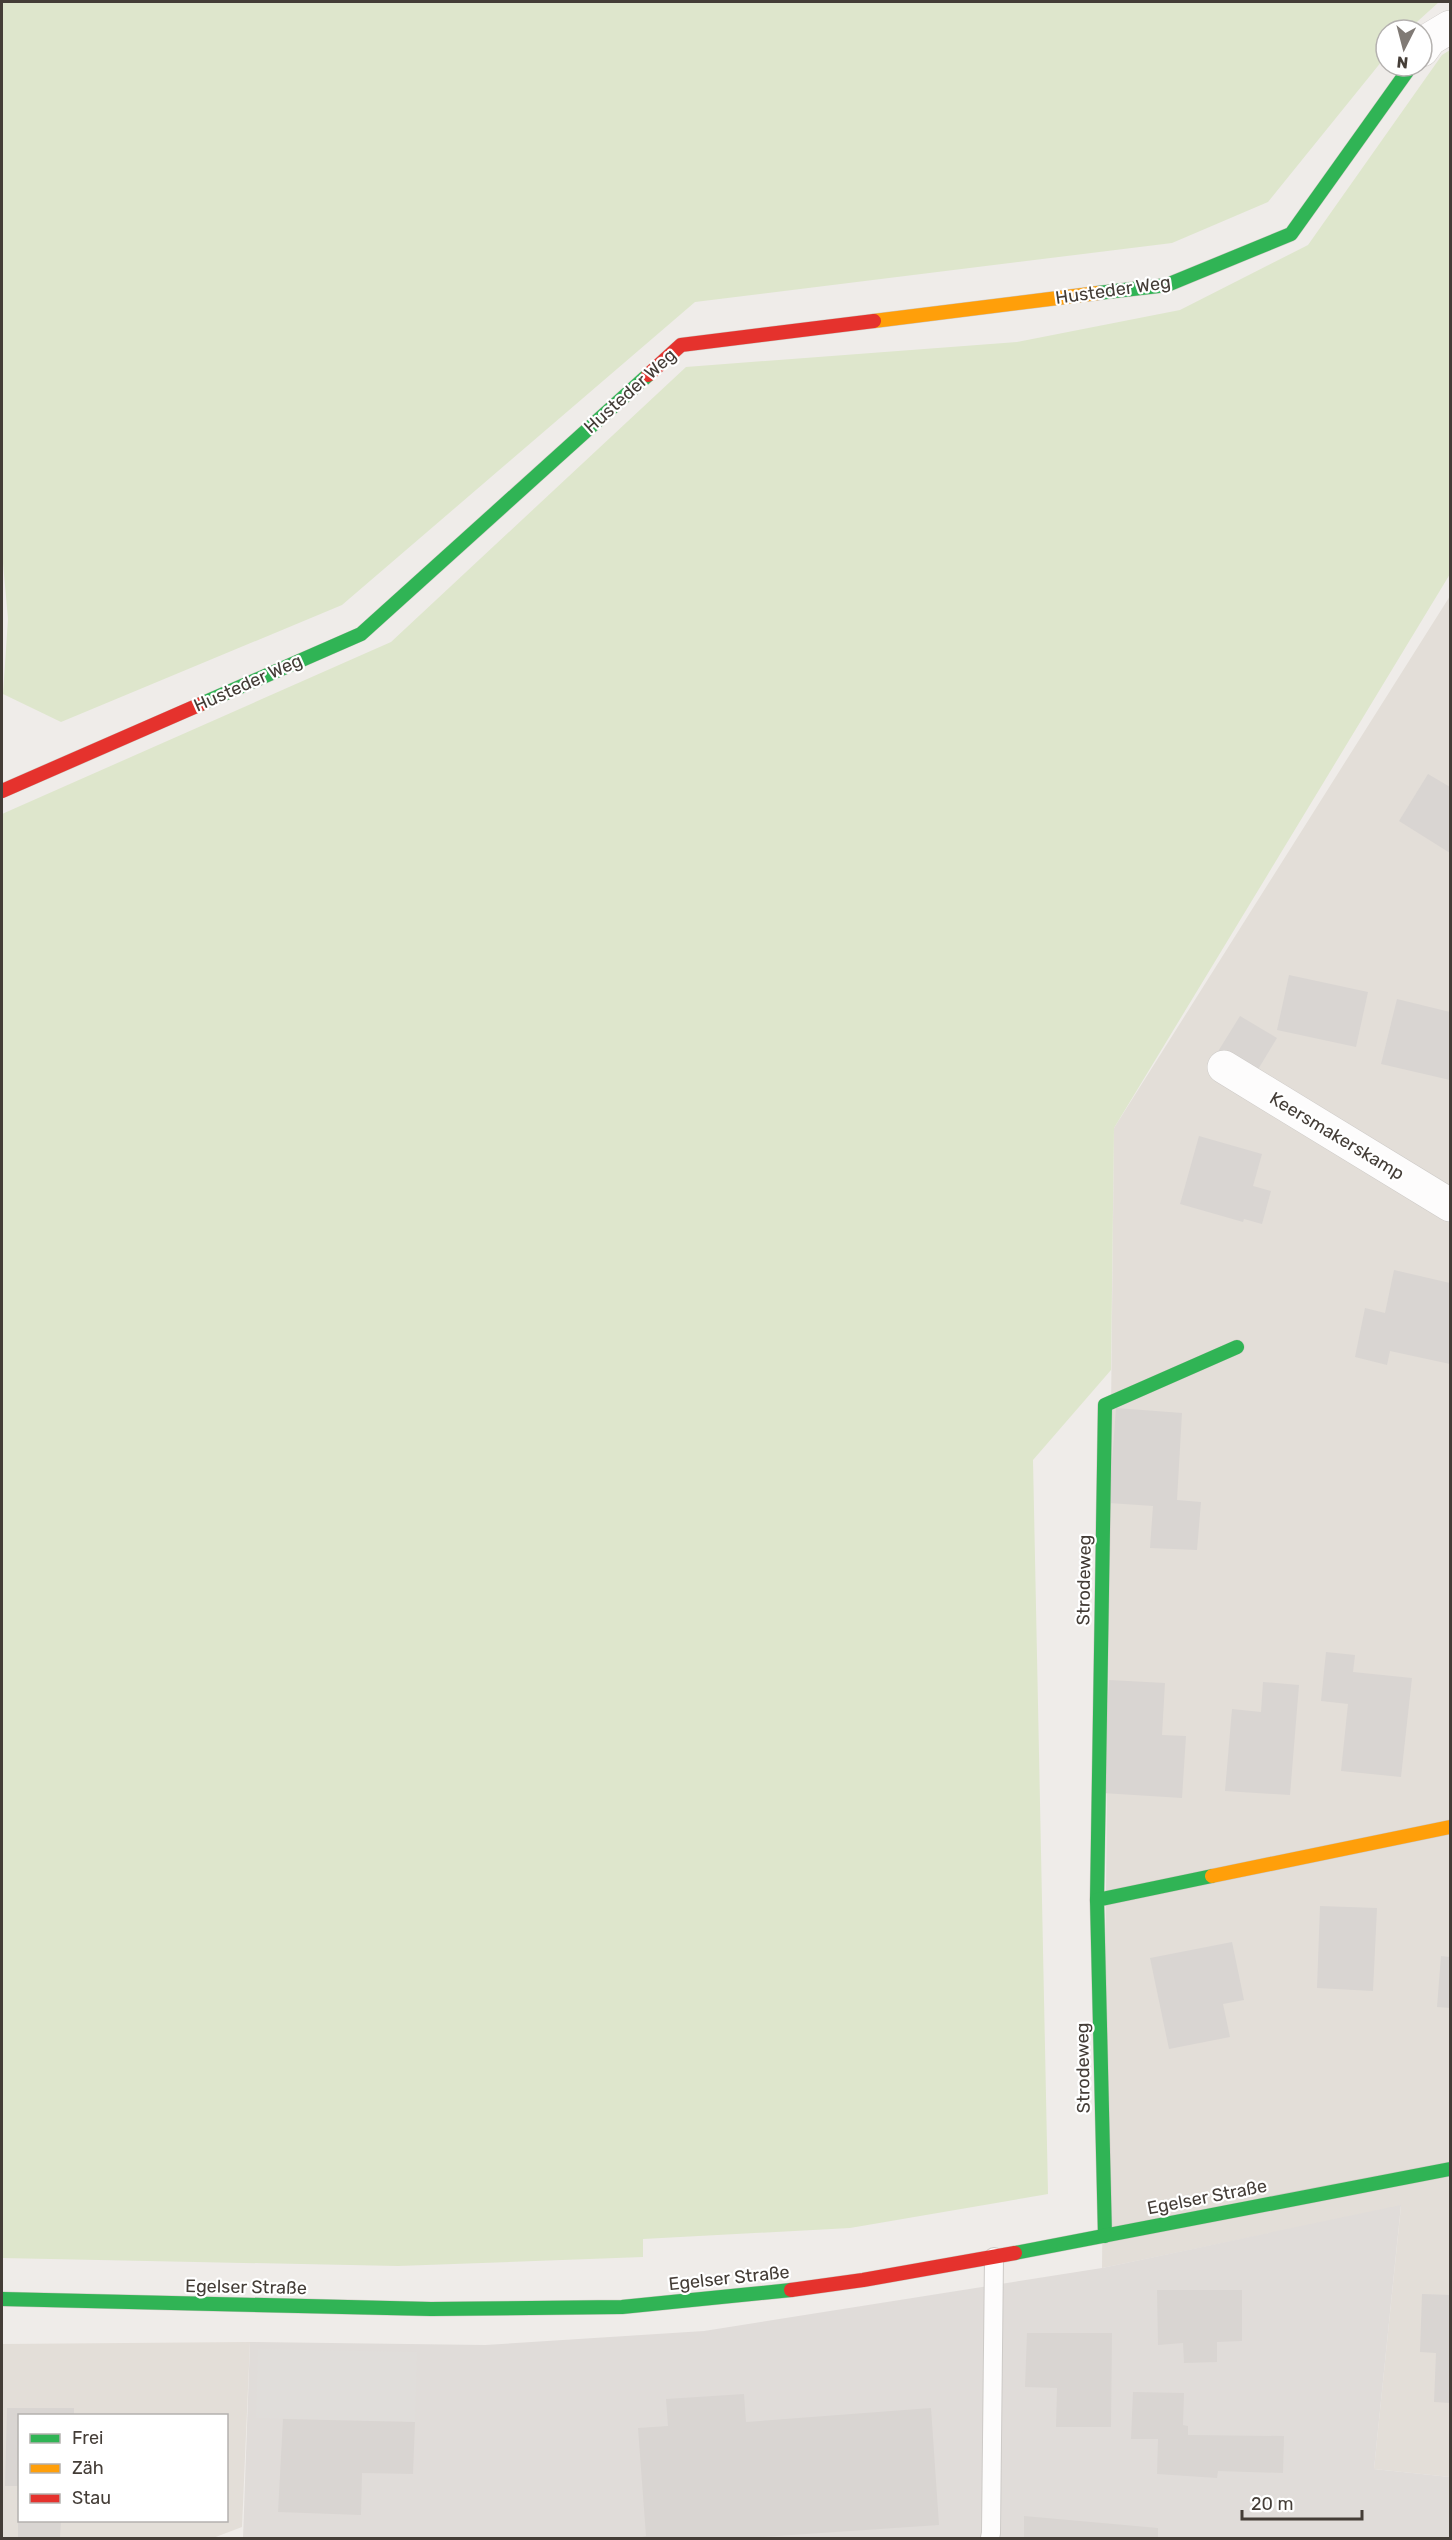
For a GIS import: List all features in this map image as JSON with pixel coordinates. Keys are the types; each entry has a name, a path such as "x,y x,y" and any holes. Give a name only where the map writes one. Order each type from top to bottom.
{"street":[{"path":"1434,37 1450,27"},
{"name":"Husteder Weg","path":"2,791 361,634 681,345 1167,285 1291,234 1402,78"},
{"name":"Keersmakerskamp","path":"1224,1067 1450,1205"},
{"name":"Strodeweg","path":"1105,2236 1097,1900 1105,1405 1237,1347"},
{"path":"1097,1900 1450,1827"},
{"name":"Egelser Straße","path":"2,2299 431,2308 622,2307 759,2294 862,2280 994,2257 1450,2169"}],"lane":[{"path":"990,2538 992,2533 994,2257"}],"shaded area":[{"path":"1450,596 1450,2477 1374,2469 1401,2206 1102,2268 1114,1128"},
{"path":"1401,2205 1374,2469 1450,2477 1450,2538 243,2538 250,2342 485,2345 704,2331 1102,2268"},
{"path":"250,2342 242,2527 213,2538 2,2538 2,2344"},
{"path":"258,2349 417,2352 415,2422 256,2418"}],"green space":[{"path":"2,2 1439,2 1421,18 1374,18 1374,71 1268,202 1172,243 695,302 342,605 61,722 3,694 8,619 2,552"},
{"path":"1450,50 1450,574 1114,1128 1111,1370 1033,1460 1048,2194 850,2228 643,2239 643,2257 398,2266 2,2258 2,814 391,642 686,367 1017,342 1180,310 1308,245 1426,78 1434,78 1434,66 1442,55"}],"building":[{"path":"1428,774 1450,787 1450,853 1399,821"},
{"path":"1289,975 1368,992 1356,1047 1277,1030"},
{"path":"1397,999 1450,1012 1450,1080 1381,1064"},
{"path":"1240,1016 1277,1038 1254,1076 1217,1053"},
{"path":"1199,1136 1262,1154 1253,1186 1271,1191 1262,1224 1244,1219 1243,1222 1180,1204"},
{"path":"1394,1270 1450,1283 1450,1364 1390,1351 1387,1365 1355,1357 1365,1308 1385,1313"},
{"path":"1116,1408 1182,1413 1177,1500 1201,1502 1197,1550 1150,1548 1153,1506 1109,1503"},
{"path":"1326,1652 1355,1655 1353,1672 1412,1678 1401,1777 1341,1771 1348,1704 1321,1701"},
{"path":"1109,1680 1165,1683 1162,1735 1186,1736 1182,1798 1102,1793"},
{"path":"1263,1682 1299,1685 1290,1795 1225,1791 1232,1709 1261,1712"},
{"path":"1320,1906 1377,1908 1373,1991 1317,1988"},
{"path":"1232,1942 1244,2000 1223,2004 1230,2037 1169,2049 1150,1958"},
{"path":"1441,1956 1450,1957 1450,2008 1437,2007"},
{"path":"1157,2290 1242,2290 1242,2341 1217,2342 1217,2362 1184,2363 1183,2343 1158,2345"},
{"path":"1422,2294 1450,2295 1450,2403 1434,2402 1436,2353 1420,2352"},
{"path":"1027,2333 1112,2333 1111,2427 1056,2427 1057,2388 1025,2387"},
{"path":"1133,2392 1184,2393 1183,2425 1188,2426 1188,2435 1284,2436 1283,2473 1218,2471 1217,2478 1157,2474 1158,2439 1131,2439"},
{"path":"744,2394 746,2422 931,2408 939,2525 746,2538 638,2538 646,2536 638,2428 668,2426 666,2399"},
{"path":"7,2408 74,2408 74,2414 18,2414 18,2486 5,2486"},
{"path":"283,2419 415,2422 413,2474 362,2473 361,2515 278,2512"},
{"path":"1024,2516 1158,2528 1158,2538 1024,2538"},
{"path":"18,2522 61,2522 60,2538 18,2538"}],"traffic: fast":[{"path":"1098,293 1167,285 1291,234 1402,78"},
{"path":"201,704 361,634 648,375"},
{"path":"1097,1900 1105,1405 1237,1347"},
{"path":"1105,2236 1097,1900 1212,1876"},
{"path":"1015,2253 1450,2169"},
{"path":"2,2299 431,2309 622,2307 791,2290"}],"traffic: slow":[{"path":"874,321 1098,293"},
{"path":"1212,1876 1450,1827"}],"traffic: jam":[{"path":"648,375 681,345 874,321"},
{"path":"2,791 201,704"},
{"path":"791,2290 863,2280 1015,2253"}]}
